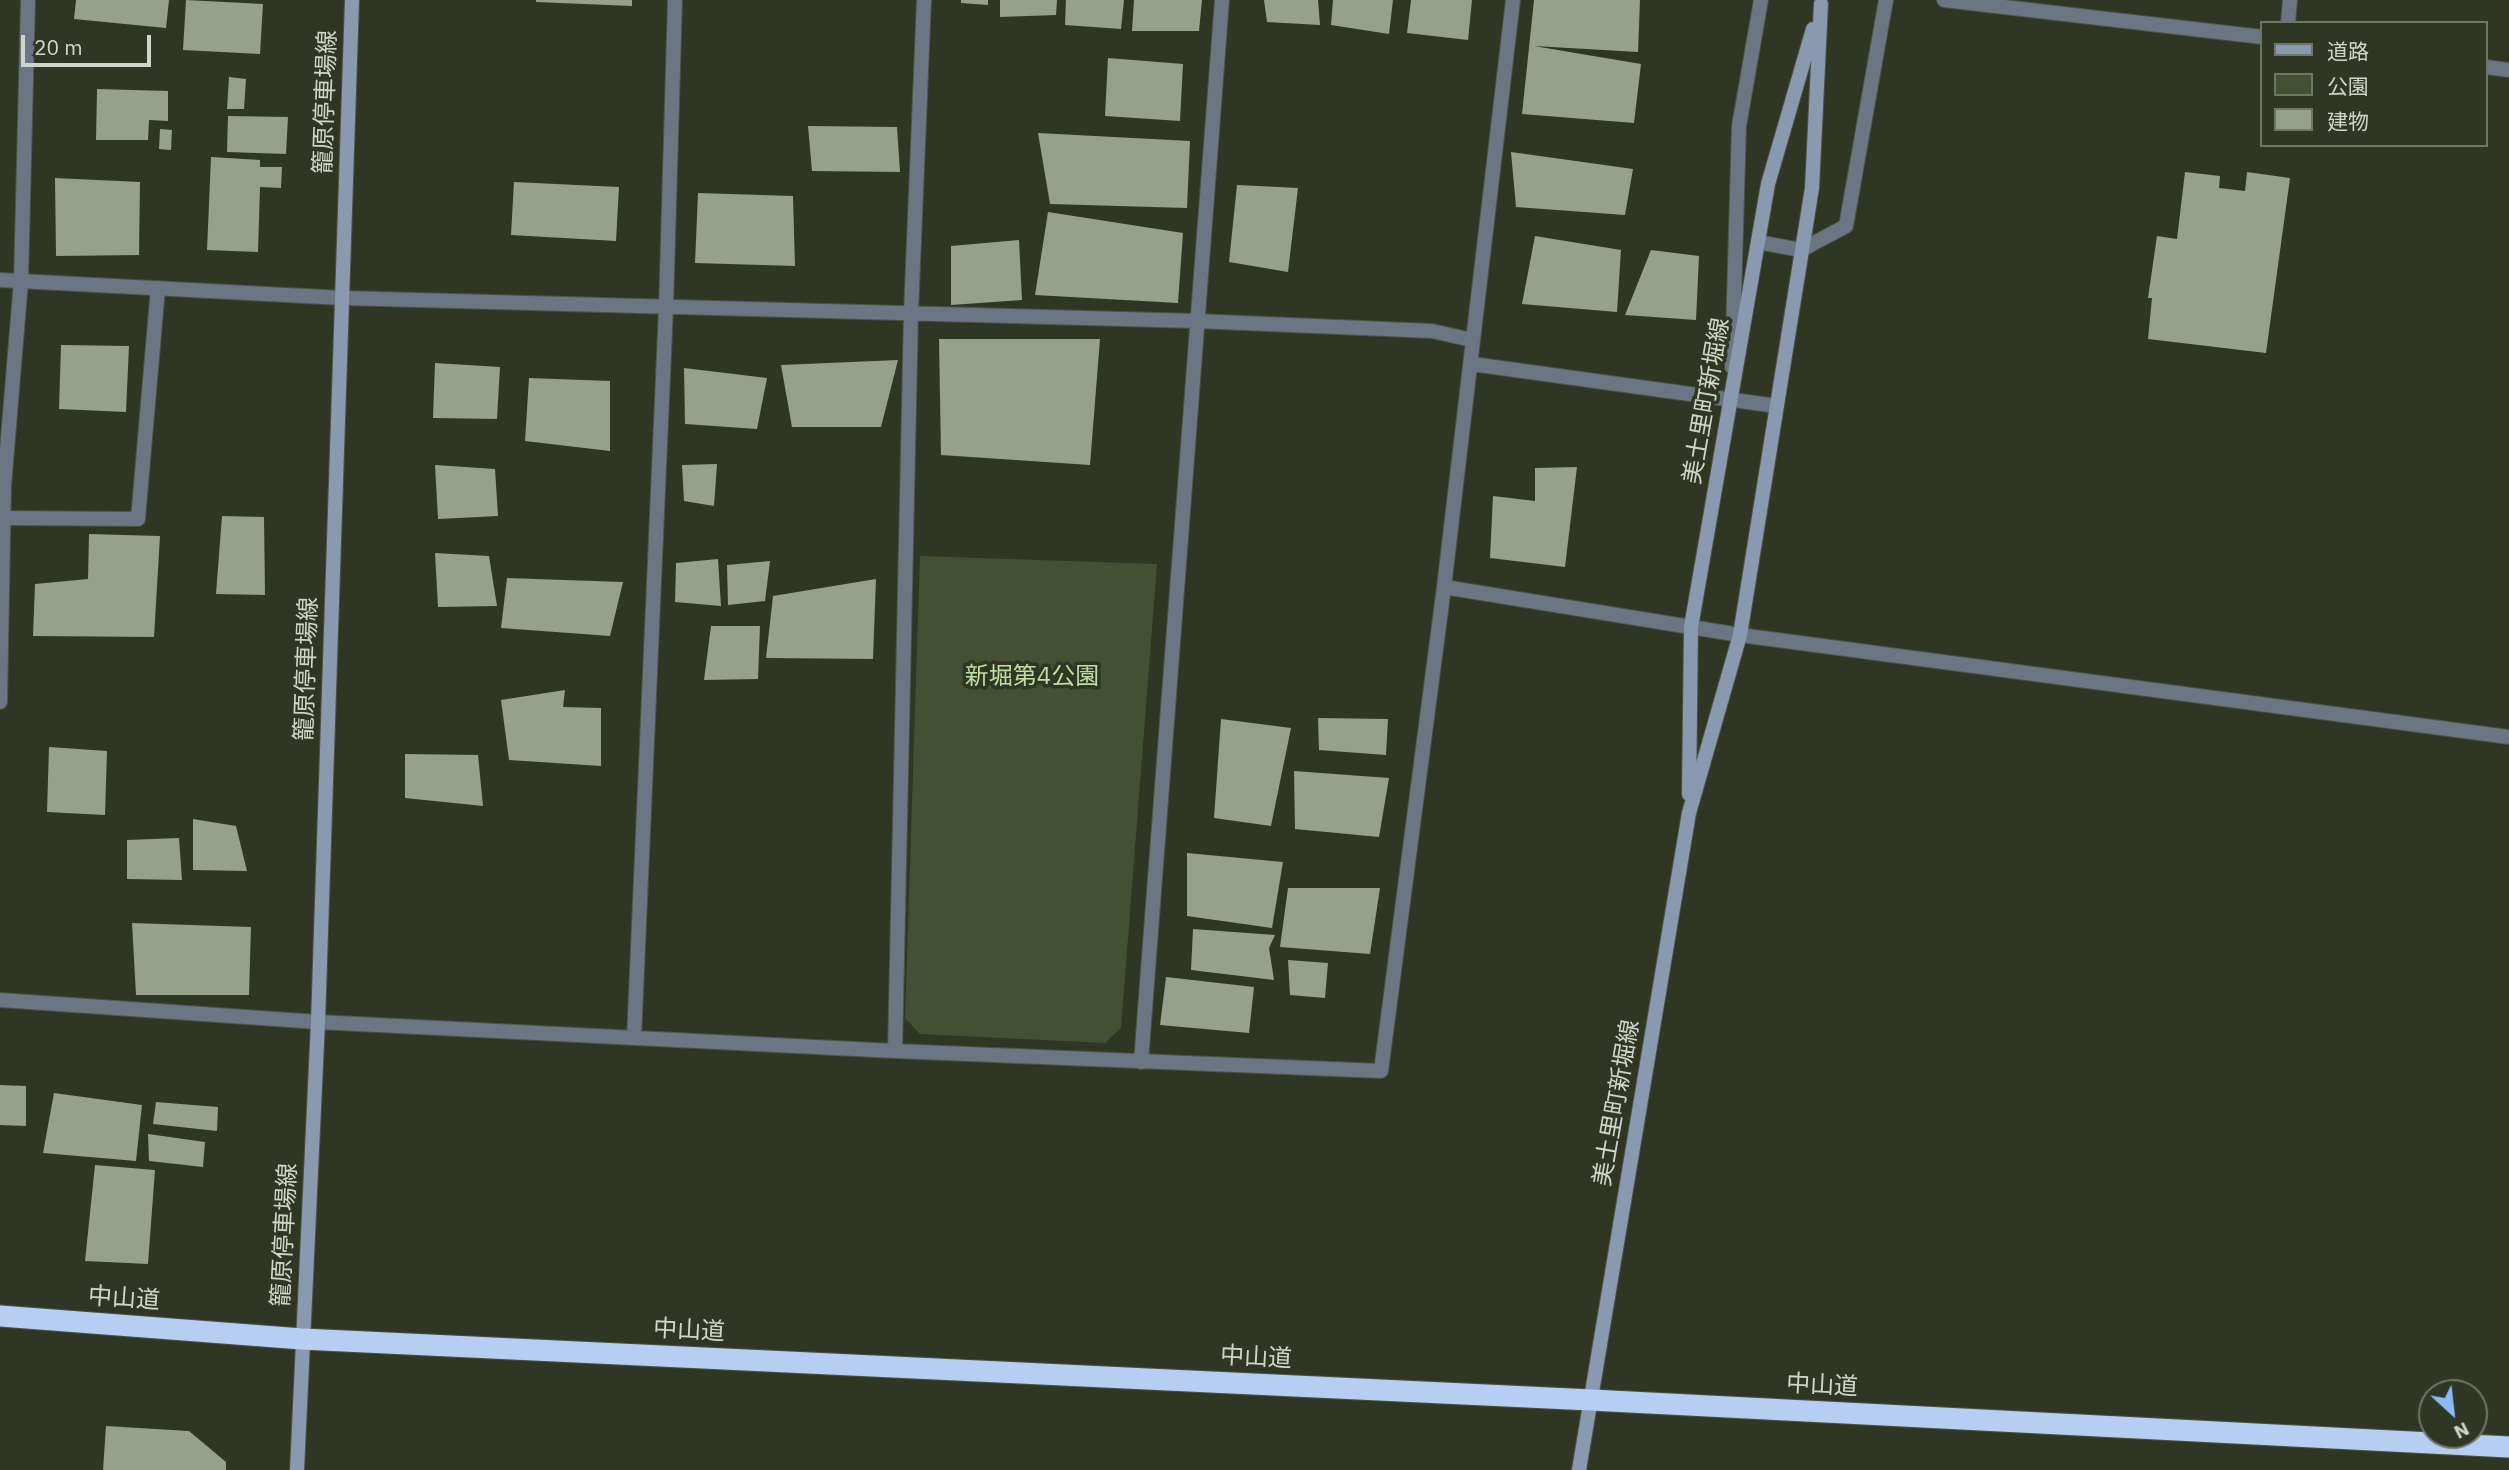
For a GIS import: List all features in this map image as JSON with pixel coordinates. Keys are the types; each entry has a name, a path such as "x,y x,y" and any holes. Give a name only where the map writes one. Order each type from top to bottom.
{"highway":[{"name":"中山道","path":"0,1316 302,1339 2509,1447"}],"main road":[{"name":"籠原停車場線","path":"297,1470 318,1022 352,0"},
{"name":"美土里町新堀線","path":"1579,1470 1689,813 1740,635 1812,188 1821,2"},
{"name":"美土里町新堀線","path":"1689,813 1691,627 1768,184 1821,2"}],"street":[{"path":"0,702 5,518 2,486 21,281 27,0"},
{"path":"634,1038 666,308 675,0"},
{"path":"895,1051 911,313 924,0"},
{"path":"1141,1062 1222,0"},
{"path":"0,1000 318,1022 895,1051 1381,1071 1472,364 1472,340 1513,0"},
{"path":"1731,400 1739,126 1761,0"},
{"path":"1758,242 1801,250 1846,226 1886,0"},
{"path":"1944,0 2260,37"},
{"path":"2288,21 2290,0"},
{"path":"2488,67 2509,70"},
{"path":"0,280 343,298 1196,321 1432,331 1472,340"},
{"path":"5,518 138,519 158,288"},
{"path":"1472,364 1777,406"},
{"path":"1444,587 1740,635 2509,737"}],"green space":[{"name":"新堀第4公園","path":"920,556 1157,564 1121,1028 1105,1043 920,1034 905,1018"}],"building":[{"path":"76,0 169,0 166,28 74,19"},
{"path":"186,0 263,4 260,54 183,50"},
{"path":"632,0 632,6 536,2"},
{"path":"961,0 988,0 988,5 961,3"},
{"path":"1000,0 1057,0 1056,15 1000,17"},
{"path":"1066,0 1124,0 1121,29 1065,25"},
{"path":"1134,0 1202,0 1199,31 1132,31"},
{"path":"1264,0 1318,0 1320,25 1267,22"},
{"path":"1333,0 1393,0 1389,34 1331,25"},
{"path":"1411,0 1472,0 1468,40 1407,33"},
{"path":"1534,0 1640,0 1638,52 1534,46 1641,64 1634,123 1522,114"},
{"path":"1108,58 1183,64 1180,121 1105,116"},
{"path":"229,77 246,79 244,109 227,109"},
{"path":"97,89 168,91 168,121 149,120 148,140 96,140"},
{"path":"228,116 288,117 286,154 227,152"},
{"path":"808,126 897,127 900,172 812,171"},
{"path":"160,129 172,130 171,150 159,149"},
{"path":"1038,133 1190,141 1187,208 1050,204"},
{"path":"1511,152 1633,169 1625,215 1516,207"},
{"path":"211,157 260,160 260,167 282,167 281,188 260,187 258,252 207,250"},
{"path":"2185,172 2220,176 2219,188 2245,191 2247,172 2290,178 2266,353 2148,339 2152,298 2148,298 2157,236 2177,239"},
{"path":"55,178 140,182 139,255 56,256"},
{"path":"514,182 619,187 616,241 511,235"},
{"path":"1237,185 1298,188 1288,272 1229,262"},
{"path":"698,193 793,196 795,266 695,263"},
{"path":"1048,212 1183,233 1178,303 1035,295"},
{"path":"1535,236 1621,250 1617,312 1522,304"},
{"path":"1019,240 1022,300 951,305 951,246"},
{"path":"1651,250 1699,256 1696,320 1625,315"},
{"path":"939,339 1100,339 1090,465 941,455"},
{"path":"61,345 129,346 126,412 59,409"},
{"path":"898,360 881,427 792,427 781,365"},
{"path":"435,363 500,367 497,419 433,418"},
{"path":"684,368 767,378 757,429 685,424"},
{"path":"529,378 610,381 610,451 525,441"},
{"path":"717,464 714,506 684,501 682,465"},
{"path":"435,465 495,469 498,516 438,519"},
{"path":"1577,467 1565,567 1490,558 1493,496 1535,501 1535,468"},
{"path":"222,516 264,517 265,595 216,594"},
{"path":"89,534 160,536 154,637 33,636 35,584 88,579"},
{"path":"435,553 489,556 497,606 438,607"},
{"path":"718,559 721,606 675,602 676,563"},
{"path":"770,561 765,601 728,605 727,565"},
{"path":"507,578 623,582 610,636 501,628"},
{"path":"876,579 873,659 766,658 773,596"},
{"path":"711,626 760,626 758,679 704,680"},
{"path":"565,690 563,707 601,708 601,766 509,760 501,700"},
{"path":"1318,718 1388,719 1386,755 1319,750"},
{"path":"1221,719 1291,728 1271,826 1214,818"},
{"path":"49,747 107,751 105,815 47,812"},
{"path":"405,754 478,755 483,806 405,798"},
{"path":"1294,771 1389,778 1379,837 1295,829"},
{"path":"193,819 236,826 247,871 193,870"},
{"path":"179,838 182,880 127,879 127,840"},
{"path":"1187,853 1283,862 1272,928 1187,916"},
{"path":"1288,888 1380,888 1370,954 1280,947"},
{"path":"132,923 251,927 249,995 136,995"},
{"path":"1193,929 1275,935 1269,948 1274,980 1191,970"},
{"path":"1288,960 1328,963 1325,998 1290,995"},
{"path":"1166,977 1254,987 1249,1033 1160,1025"},
{"path":"0,1085 26,1086 26,1126 0,1125"},
{"path":"54,1093 142,1105 136,1161 43,1153"},
{"path":"156,1102 218,1107 217,1131 153,1124"},
{"path":"148,1134 205,1142 203,1167 149,1161"},
{"path":"95,1165 155,1170 148,1264 85,1261"},
{"path":"106,1426 189,1431 226,1462 226,1470 103,1470"}]}
